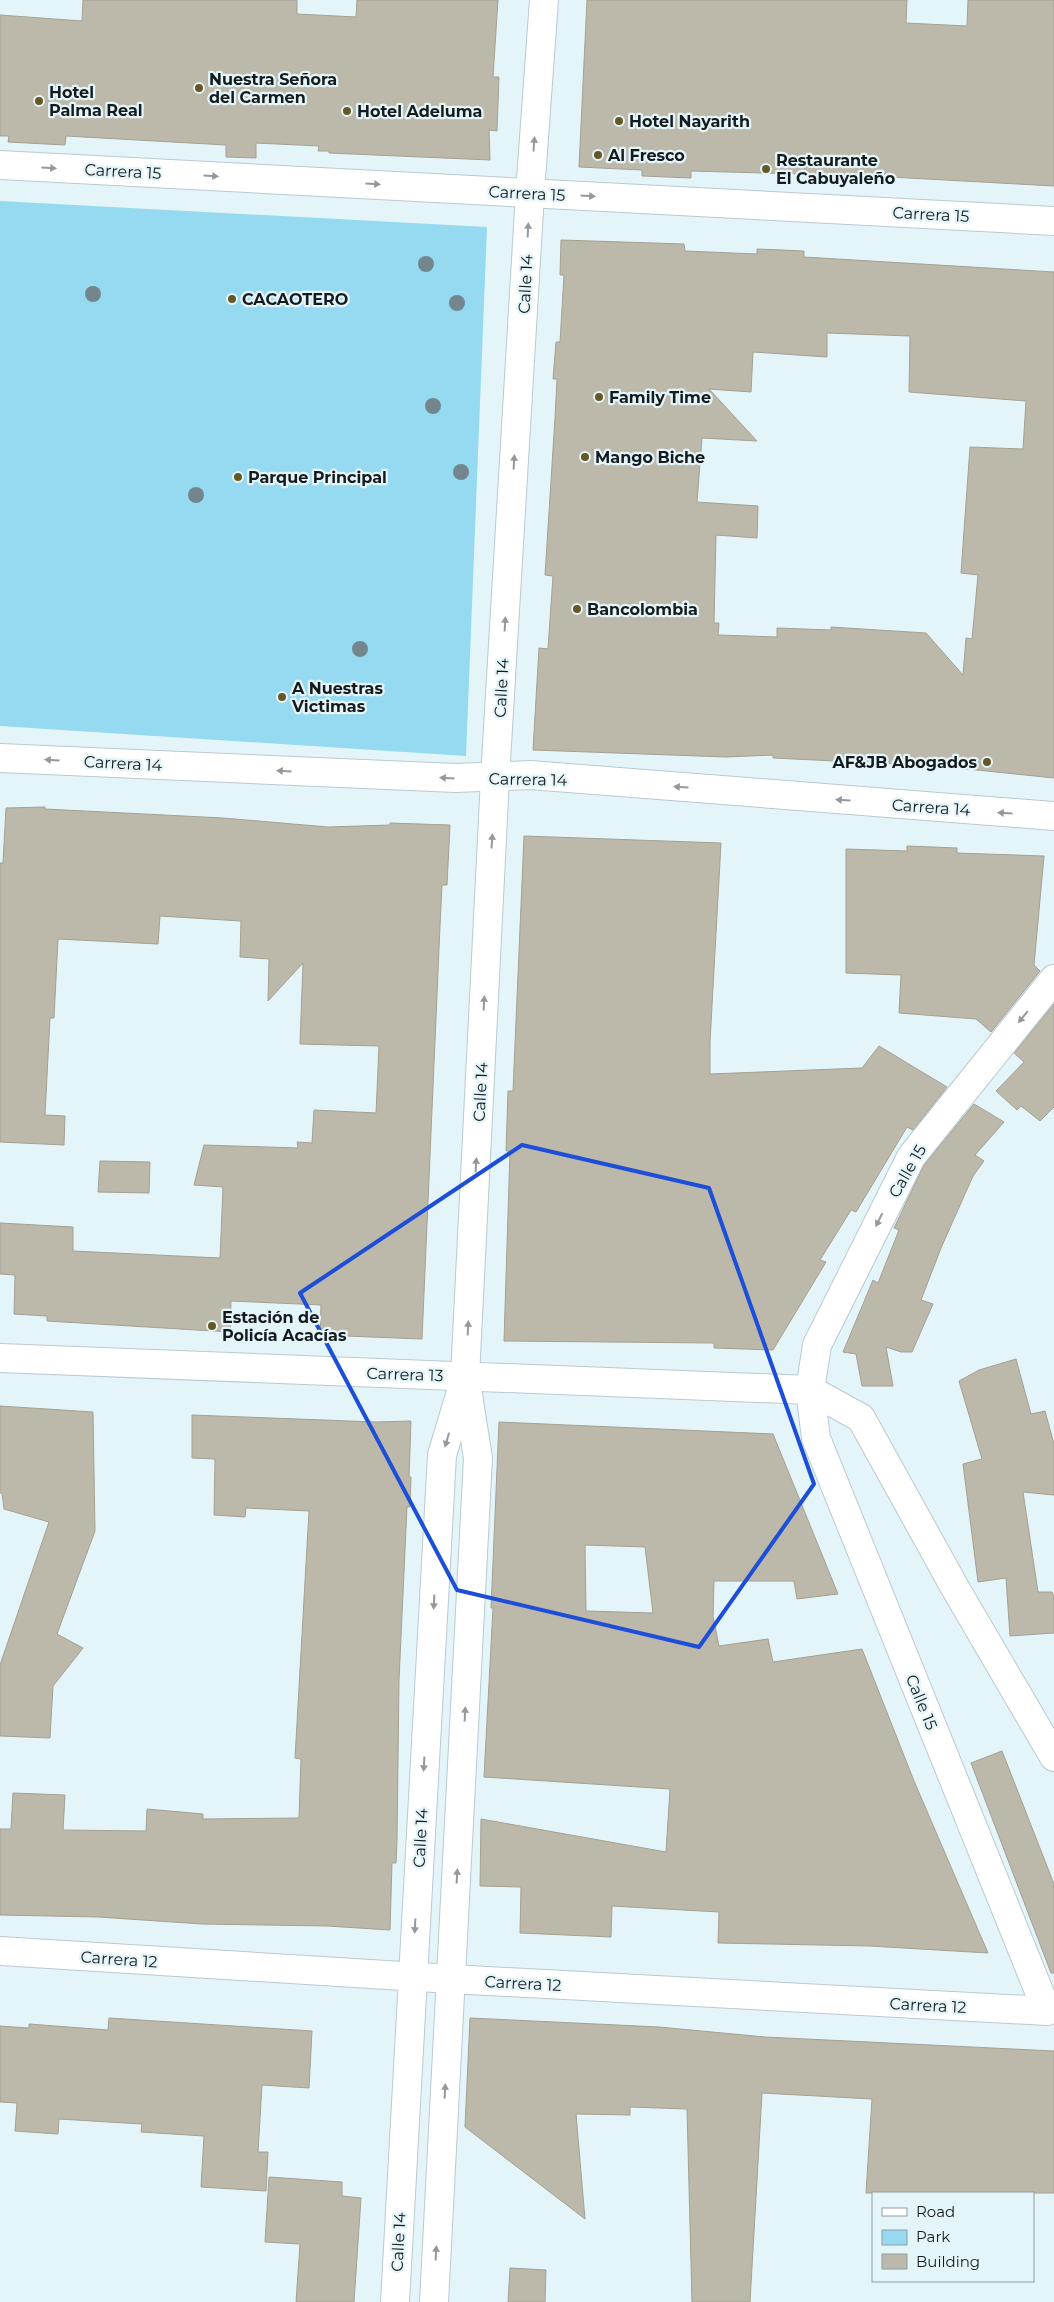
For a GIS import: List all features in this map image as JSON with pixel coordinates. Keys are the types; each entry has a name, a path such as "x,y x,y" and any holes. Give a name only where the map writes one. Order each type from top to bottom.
{"street":[{"name":"Calle 14","path":"434,2302 478,1458 465,1376 495,778 530,193 544,0"},
{"name":"Carrera 15","path":"0,165 1054,221"},
{"name":"Carrera 14","path":"0,758 436,777 495,778 530,776 1054,816"},
{"name":"Calle 15","path":"1046,2012 816,1438 810,1390 817,1345 911,1157 1054,980"},
{"name":"Carrera 13","path":"0,1358 810,1390"},
{"name":"Calle 14","path":"395,2302 442,1455 465,1376"},
{"path":"810,1390 861,1418 954,1586 1054,1757"},
{"name":"Carrera 12","path":"0,1951 412,1977 1046,2012"}],"highlighted area":[{"path":"522,1145 709,1188 814,1484 699,1647 457,1590 300,1293"}],"green space":[{"name":"Parque Principal","path":"0,201 487,227 466,756 0,726"}],"building":[{"path":"83,0 297,0 297,14 356,17 357,0 498,0 493,77 499,77 497,131 489,130 490,160 329,153 329,151 318,151 319,146 256,143 256,158 226,157 226,145 66,136 65,145 8,142 9,136 0,136 0,15 82,21"},
{"path":"587,0 907,0 906,23 967,26 968,0 1054,0 1054,186 872,176 691,171 691,178 642,176 642,170 579,167"},
{"path":"561,240 684,244 685,251 757,254 757,249 804,251 804,257 1054,272 1054,778 938,766 773,758 773,755 726,757 533,750 539,648 548,649 553,576 545,575 557,379 553,379 556,342 560,342 564,275 560,275","holes":["827,333 910,336 909,392 1026,401 1023,449 970,447 961,573 978,575 972,639 966,638 963,675 926,633 831,627 831,630 777,628 777,637 718,635 719,623 714,623 716,535 757,538 758,506 697,502 702,438 757,441 709,389 751,392 753,352 827,357"]},
{"path":"45,807 45,809 223,818 328,827 390,825 390,823 450,825 447,885 442,885 422,1339 320,1335 321,1305 231,1301 230,1332 47,1321 47,1316 14,1314 15,1275 0,1274 0,1223 73,1227 73,1251 220,1258 223,1187 194,1185 204,1145 298,1148 297,1142 312,1143 314,1110 376,1113 379,1046 300,1044 303,963 268,1001 269,959 240,957 241,921 160,916 158,944 58,939 54,1018 50,1018 45,1115 65,1116 64,1145 0,1142 0,863 3,863 6,808"},
{"path":"524,836 721,843 710,1042 710,1074 862,1068 879,1046 947,1087 913,1130 907,1127 856,1212 851,1210 820,1260 826,1262 773,1350 714,1348 714,1343 504,1341 510,1151 506,1151 508,1091 513,1091"},
{"path":"907,846 957,848 957,853 1044,856 1034,965 1040,971 991,1032 976,1019 899,1013 901,975 846,973 846,849 907,851"},
{"path":"1054,1004 1054,1107 1040,1121 1021,1106 1017,1110 996,1091 1024,1062 1014,1053"},
{"path":"974,1104 1004,1122 975,1155 984,1161 973,1176 941,1248 921,1300 933,1304 912,1352 901,1352 886,1347 893,1386 862,1386 856,1354 843,1352 873,1280 878,1283 899,1230 894,1228 924,1165"},
{"path":"100,1161 150,1162 149,1193 98,1192"},
{"path":"1016,1359 1031,1414 1045,1411 1054,1444 1054,1495 1023,1492 1038,1592 1052,1592 1054,1596 1054,1633 1010,1636 1006,1578 978,1582 963,1464 982,1459 959,1381 979,1370"},
{"path":"0,1406 93,1412 95,1531 57,1634 83,1648 53,1686 50,1738 0,1736 0,1665 49,1522 4,1509 2,1493 0,1493"},
{"path":"192,1415 376,1422 411,1421 410,1507 407,1507 399,1680 397,1841 396,1863 392,1863 390,1930 327,1926 202,1924 98,1917 0,1915 0,1829 11,1829 13,1793 65,1795 63,1830 146,1831 147,1809 203,1814 203,1819 299,1818 301,1759 295,1758 309,1511 246,1508 245,1517 214,1515 215,1459 192,1458"},
{"path":"499,1422 773,1434 838,1594 797,1599 794,1581 714,1581 713,1616 719,1646 768,1639 773,1662 862,1649 914,1781 988,1953 870,1946 718,1943 719,1912 612,1906 611,1937 520,1933 521,1887 480,1886 481,1819 666,1852 670,1789 484,1777 493,1608 491,1608","holes":["585,1545 645,1547 653,1613 586,1611"]},
{"path":"1002,1751 1054,1884 1054,1973 1051,1973 971,1763"},
{"path":"109,2018 312,2031 309,2088 262,2085 258,2152 268,2152 266,2191 201,2187 204,2136 141,2132 142,2124 59,2119 58,2134 15,2131 17,2103 0,2102 0,2026 29,2028 29,2024 108,2030"},
{"path":"470,2018 659,2027 765,2037 1054,2051 1054,2193 866,2193 872,2099 762,2093 750,2302 692,2302 687,2109 630,2107 630,2115 576,2114 585,2219 465,2127"},
{"path":"269,2177 342,2182 342,2196 361,2198 354,2302 296,2302 300,2244 265,2242"},
{"path":"510,2268 546,2270 545,2302 508,2302"}],"place":[{"name":"Nuestra Señora del Carmen","path":"199,88"},
{"name":"Hotel Palma Real","path":"39,101"},
{"name":"Hotel Adeluma","path":"347,111"},
{"name":"Hotel Nayarith","path":"619,121"},
{"name":"Al Fresco","path":"598,155"},
{"name":"Restaurante El Cabuyaleño","path":"766,169"},
{"name":"CACAOTERO","path":"232,299"},
{"name":"Family Time","path":"599,397"},
{"name":"Mango Biche","path":"585,457"},
{"name":"Parque Principal","path":"238,477"},
{"name":"Bancolombia","path":"577,609"},
{"name":"A Nuestras Victimas","path":"282,697"},
{"name":"AF&JB Abogados","path":"987,762"},
{"name":"Estación de Policía Acacías","path":"212,1326"}]}
